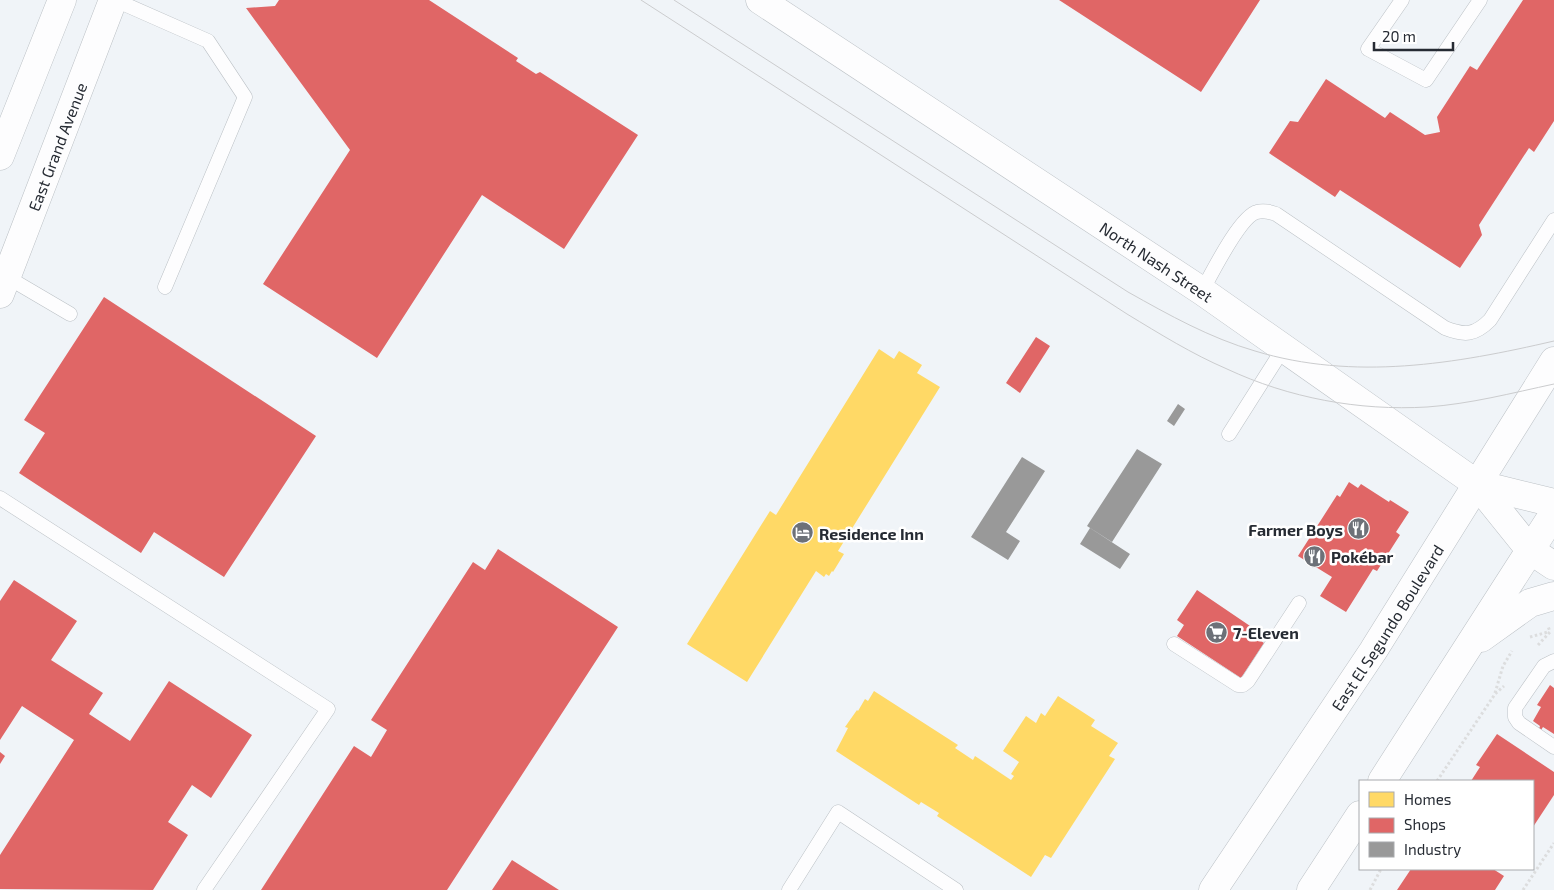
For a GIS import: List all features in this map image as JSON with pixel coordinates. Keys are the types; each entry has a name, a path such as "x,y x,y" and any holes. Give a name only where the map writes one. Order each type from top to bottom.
{"street":[{"path":"0,156 62,0"},
{"name":"East Grand Avenue","path":"4,285 10,241 114,0"},
{"name":"North Nash Street","path":"760,0 1202,292 1477,484 1530,550 1554,566"},
{"name":"East El Segundo Boulevard","path":"1213,890 1373,651 1554,361"},
{"path":"1477,484 1554,503"},
{"path":"1383,780 1554,513"},
{"path":"1468,647 1530,603 1554,596"},
{"path":"1311,890 1359,817"}],"lane":[{"path":"114,0 208,41 245,96 165,287"},
{"path":"1402,0 1368,49 1426,80 1480,0"},
{"path":"1202,292 1244,221 1255,212 1267,211 1276,214 1445,328 1456,333 1468,334 1480,330 1490,320 1554,220"},
{"path":"4,285 70,314"},
{"path":"1229,434 1284,349"},
{"path":"0,498 328,709 204,890"},
{"path":"1174,644 1238,685 1243,685 1248,681 1299,604"},
{"path":"1554,661 1544,666 1515,708 1514,717 1519,724 1554,747"},
{"path":"789,890 838,812 956,890"}],"path":[{"path":"1528,638 1550,632"},
{"path":"1495,694 1504,666 1513,649"},
{"path":"1523,890 1554,843"},
{"path":"1370,890 1380,870"}],"building: Homes":[{"name":"Residence Inn","path":"879,349 894,359 899,351 922,365 917,373 940,387 838,551 844,554 833,572 829,576 826,574 824,577 816,571 747,682 687,644 770,511 776,515"},
{"path":"874,691 958,745 955,748 973,760 975,756 1011,780 1014,776 1011,774 1019,762 1003,751 1026,716 1036,723 1041,713 1045,716 1058,696 1095,720 1091,726 1118,743 1109,756 1115,759 1051,858 1045,855 1031,877 937,816 939,813 921,802 919,805 836,751 848,728 845,727 865,699 868,701"}],"building: Shops":[{"path":"279,0 429,0 518,58 516,61 536,74 540,72 638,135 564,249 482,195 377,358 263,284 350,150 246,8 275,6"},
{"path":"1059,0 1260,0 1201,92"},
{"path":"1523,0 1554,0 1554,121 1534,152 1529,148 1479,225 1482,235 1460,268 1340,190 1335,197 1269,153 1290,121 1298,122 1326,79 1385,118 1390,112 1425,135 1440,132 1437,117 1470,66 1477,70"},
{"path":"104,297 316,436 224,577 154,532 141,553 19,473 45,433 24,420"},
{"path":"1036,337 1050,346 1020,393 1006,383"},
{"path":"1349,482 1358,488 1361,484 1409,512 1396,532 1400,535 1377,571 1373,569 1346,612 1320,596 1332,577 1298,556 1337,495 1340,497"},
{"path":"498,549 618,627 447,890 261,890 354,746 371,757 387,730 371,720 473,562 485,570"},
{"path":"14,580 77,621 51,660 103,693 89,714 130,741 169,681 252,735 211,798 192,785 168,822 188,835 153,890 0,889 0,855 74,740 22,706 0,740 0,601"},
{"name":"7-Eleven","path":"1197,590 1256,630 1252,635 1264,643 1241,678 1177,636 1184,625 1177,620"},
{"path":"1550,685 1554,688 1554,734 1543,727 1541,730 1539,729 1540,726 1533,721 1541,707 1537,705"},
{"path":"1497,734 1554,772 1554,795 1534,825 1534,780 1472,780 1480,767 1476,765"},
{"path":"0,752 5,756 0,764"},
{"path":"512,860 559,890 492,890"},
{"path":"1410,870 1495,870 1504,876 1495,890 1397,890"}],"building: Industry":[{"path":"1178,404 1185,409 1174,426 1167,421"},
{"path":"1137,449 1162,464 1112,542 1087,526"},
{"path":"1022,457 1045,471 1006,532 1020,541 1008,560 971,537"},
{"path":"1090,528 1130,554 1120,569 1080,544"}],"tram line":[{"path":"641,0 1127,314 1189,350 1251,379 1275,388 1325,400 1376,407 1401,408 1427,407 1491,398 1554,384"},
{"path":"674,0 1128,292 1222,340 1255,351 1292,360 1367,367 1405,366 1442,362 1554,341"}],"place":[{"name":"Farmer Boys","path":"1359,529"},
{"name":"Residence Inn","path":"803,533"},
{"name":"Pokébar","path":"1315,556"},
{"name":"7-Eleven","path":"1217,632"}]}
